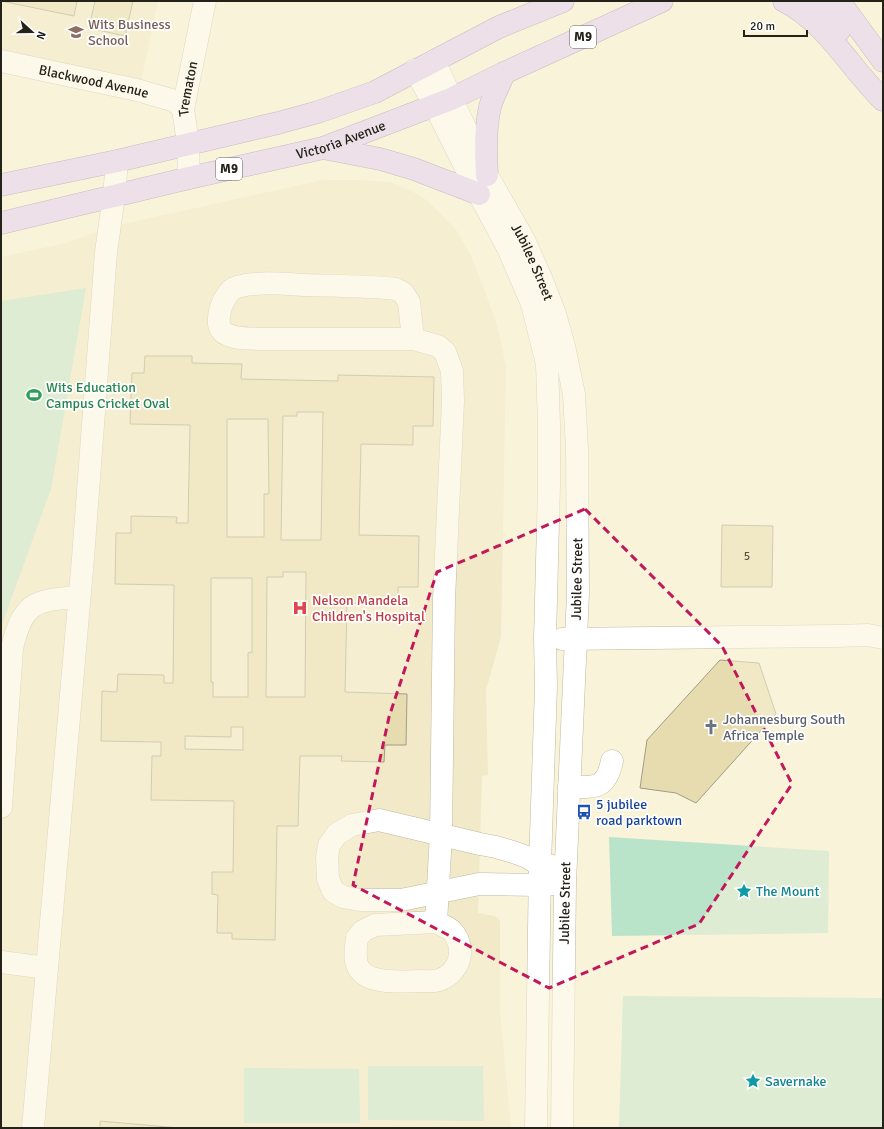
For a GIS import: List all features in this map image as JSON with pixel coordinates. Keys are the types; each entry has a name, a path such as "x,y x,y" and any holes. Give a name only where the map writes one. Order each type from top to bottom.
{"main road":[{"name":"M9","path":"1,185 278,123 318,112 374,92 499,27 563,1"},
{"name":"Victoria Avenue","path":"1,223 323,148 443,103 504,73 662,1"},
{"path":"784,1 794,6 823,31 870,88 883,100"},
{"path":"815,1 883,87"},
{"path":"839,1 883,61"},
{"path":"323,148 380,159 414,169 483,185 490,106 504,73"}],"street":[{"name":"Trematon","path":"189,178 188,143 183,109 205,1"},
{"name":"Blackwood Avenue","path":"1,61 144,92 175,101 183,109"},
{"name":"Jubilee Street","path":"434,61 443,103 483,185 516,244 541,278 555,314 564,346 574,394 577,449 578,585 565,875 562,1128"},
{"path":"415,70 443,103"},
{"path":"34,1128 79,597 106,252 114,196 117,160"},
{"name":"Jubilee Street","path":"516,244 546,364 549,424 545,640 546,686 539,875 536,1128"},
{"path":"413,339 409,302 403,293 396,289 259,284 235,287 226,295 220,311 219,324 221,329 224,333 236,337 261,339 413,339 438,346 445,352 452,371 453,401 444,599 441,835 436,922"},
{"path":"1,807 12,648 17,629 26,612 36,604 52,599 79,597"},
{"path":"545,640 868,635 883,638"},
{"path":"569,787 594,787 602,783 610,771 612,761"},
{"path":"539,875 527,857 513,852 379,820 352,825 337,834 329,846 327,857 328,879 333,891 343,897 360,900 400,900 479,884 539,875 565,875"},
{"path":"436,922 451,930 460,944 460,959 453,972 439,981 386,981 369,977 360,970 355,958 356,938 364,931 375,925 436,922"},
{"path":"1,962 47,968"}],"highlighted area":[{"path":"585,509 722,646 792,784 699,924 549,988 353,885 389,717 437,572"}],"shaded area":[{"name":"Wits Business School","path":"1,1 158,1 139,91 1,63"},
{"name":"Nelson Mandela Children's Hospital","path":"323,180 390,182 410,190 425,199 440,213 457,231 472,258 496,321 506,366 501,637 486,690 488,775 482,776 478,913 495,916 500,921 500,1011 511,1128 1,1128 1,257 66,243 118,225"}],"green space":[{"name":"Wits Education Campus Cricket Oval","path":"86,288 51,489 1,627 1,301"},
{"path":"609,837 829,851 828,933 612,936"},
{"path":"623,996 883,998 883,1128 619,1128"},
{"path":"368,1066 483,1066 484,1121 368,1120"},
{"path":"244,1068 359,1069 360,1123 244,1123"}],"building":[{"path":"1,1 77,1 74,16"},
{"path":"95,1 133,1 125,36 89,28"},
{"path":"145,356 192,356 192,363 242,364 241,379 338,381 338,375 434,377 433,426 413,426 413,445 361,444 359,535 419,536 418,587 398,587 398,604 347,603 345,692 407,694 406,745 385,745 384,762 341,761 342,756 300,756 298,826 277,826 275,940 232,939 232,933 217,933 218,895 212,894 212,872 233,872 234,801 151,800 152,756 161,756 161,742 101,741 102,691 117,692 118,674 164,675 164,683 173,683 174,585 115,584 116,533 131,533 131,516 177,517 176,523 188,523 190,425 130,424 132,373 144,373","holes":["297,412 323,412 321,540 281,540 283,416 297,416","227,419 268,419 269,494 264,494 264,537 227,537","283,572 306,572 305,697 266,697 267,577 283,577","211,578 252,578 252,652 248,653 248,697 213,697 213,682 211,682","231,727 243,727 243,750 185,749 185,736 231,737"]},
{"path":"722,525 773,526 772,587 721,587"},
{"name":"Johannesburg South Africa Temple","path":"720,660 759,663 776,714 696,803 676,793 640,788 647,740"},
{"path":"100,1121 179,1128 100,1128"}],"place":[{"name":"Wits Business School","path":"76,32"},
{"name":"Wits Education Campus Cricket Oval","path":"34,395"},
{"name":"Nelson Mandela Children's Hospital","path":"300,608"},
{"name":"Johannesburg South Africa Temple","path":"711,727"},
{"name":"5 jubilee road parktown","path":"584,812"},
{"name":"The Mount","path":"744,891"},
{"name":"Savernake","path":"753,1081"}]}
